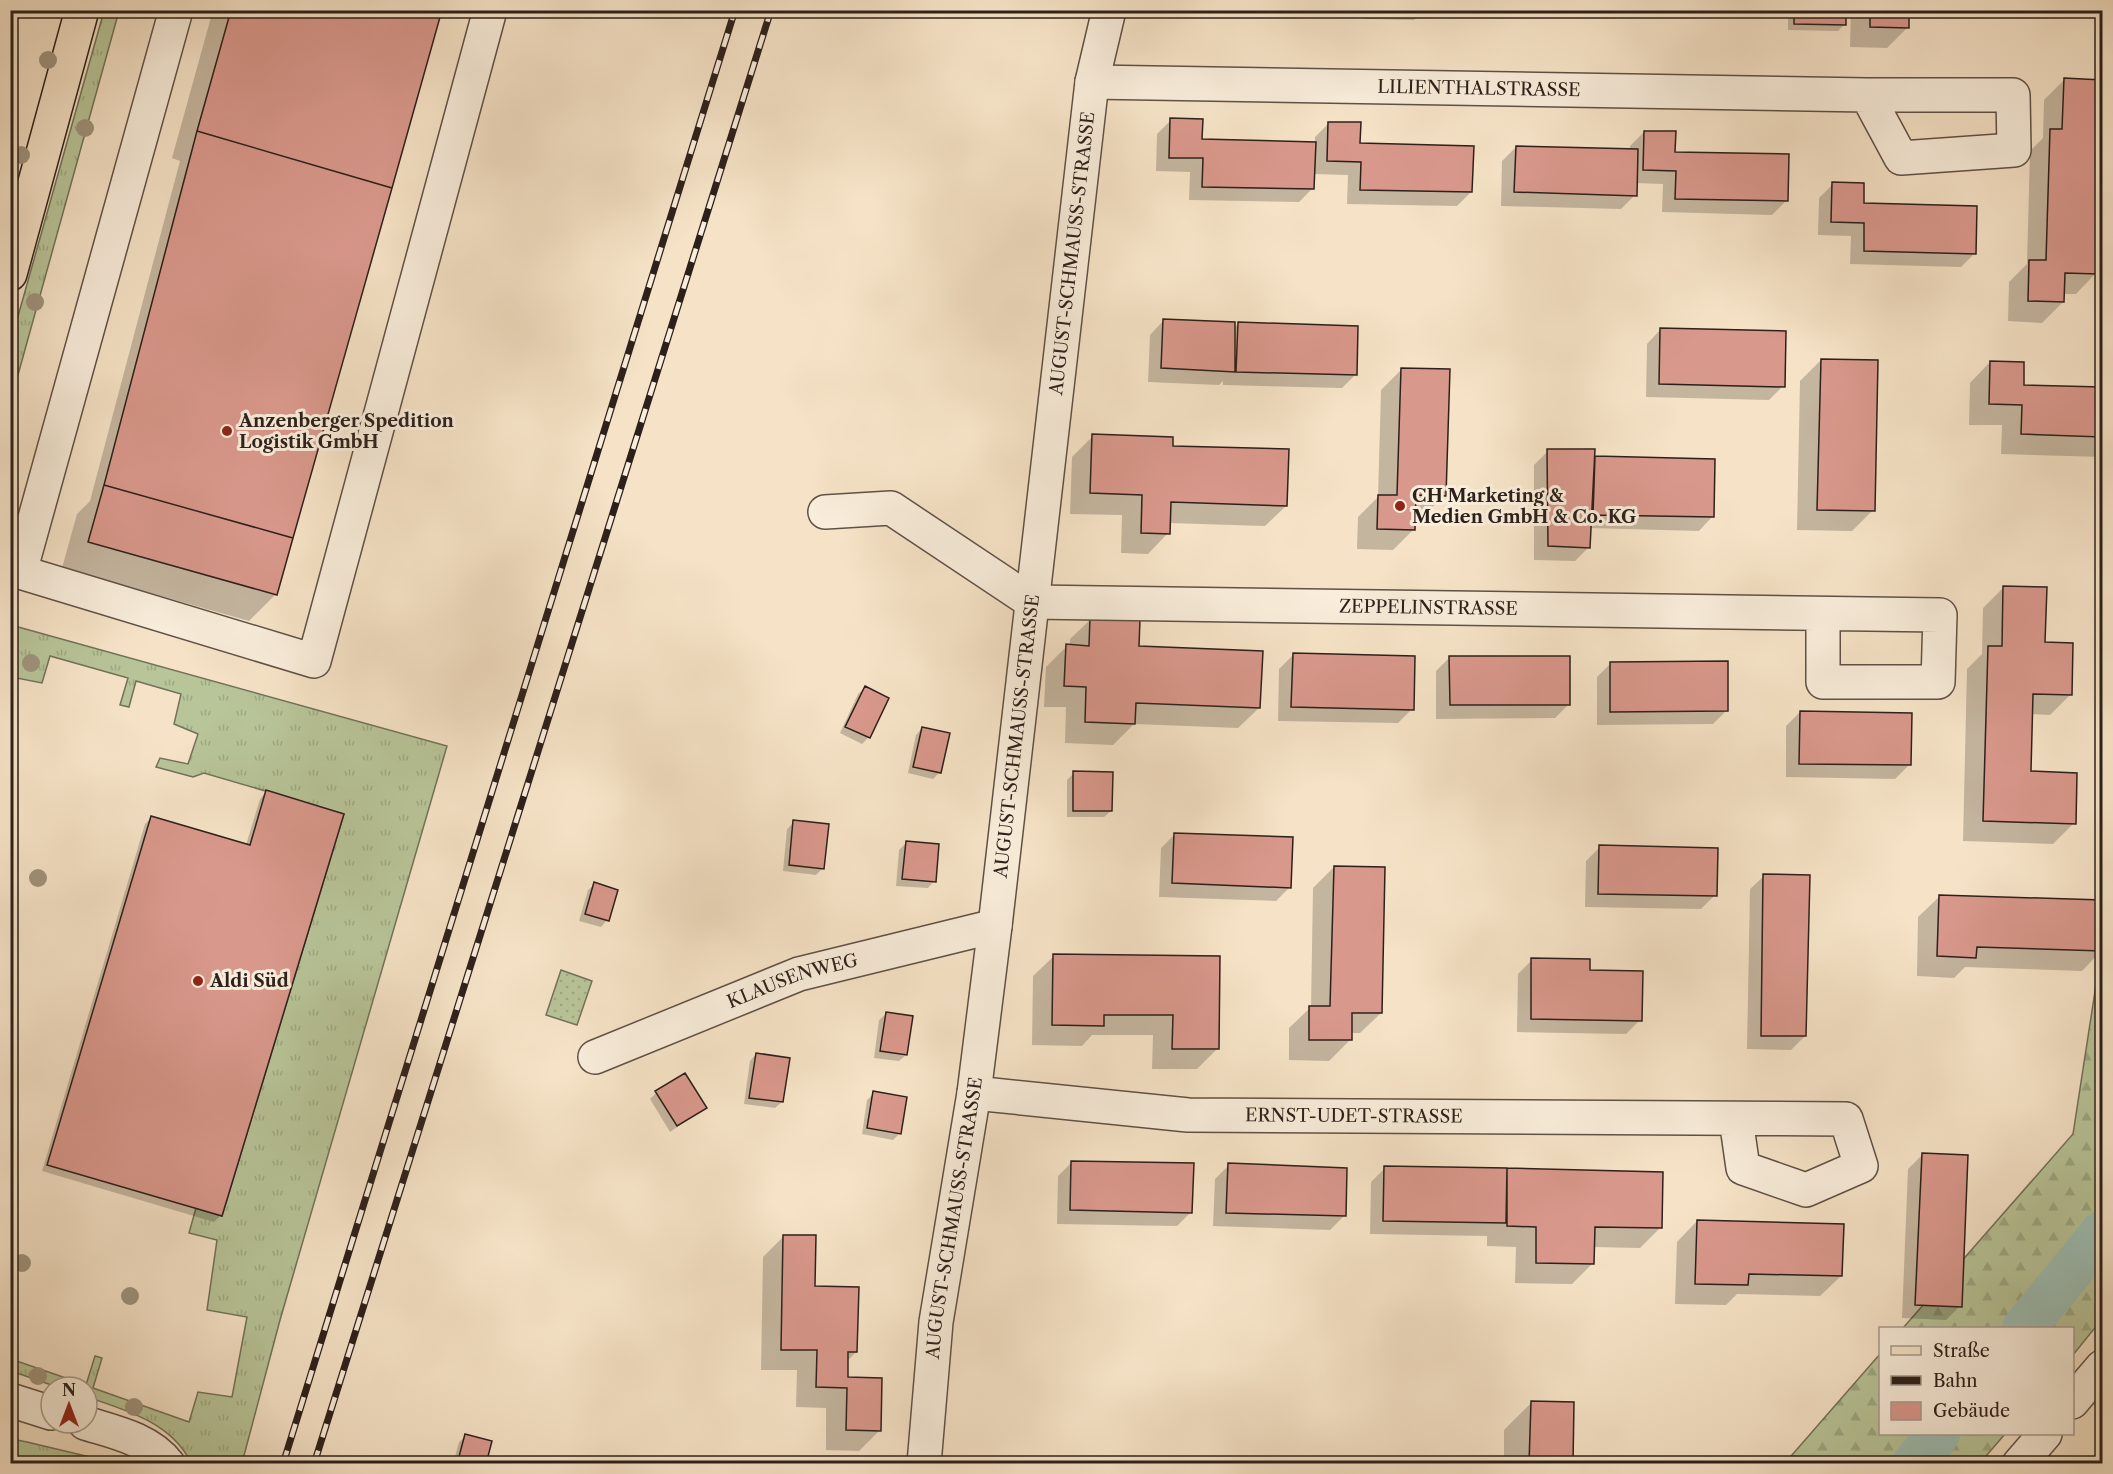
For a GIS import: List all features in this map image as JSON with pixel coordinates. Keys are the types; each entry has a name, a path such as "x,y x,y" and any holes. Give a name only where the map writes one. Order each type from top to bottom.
{"main road":[{"path":"10,274 82,10"}],"street":[{"path":"176,10 15,570 314,661 490,10"},
{"name":"AUGUST-SCHMAUSS-STRASSE","path":"924,1464 936,1322 974,1094 995,926 1092,82 1109,10"},
{"name":"LILIENTHALSTRASSE","path":"1092,82 1867,95"},
{"path":"825,512 891,508 1032,602"},
{"name":"ZEPPELINSTRASSE","path":"1032,602 1823,615"},
{"name":"KLAUSENWEG","path":"595,1057 799,974 995,926"},
{"name":"ERNST-UDET-STRASSE","path":"974,1094 1188,1115 1736,1119"},
{"path":"2074,1401 2103,1367"},
{"path":"10,1400 39,1409"},
{"path":"99,1427 121,1434 158,1451 168,1464"},
{"path":"2019,1464 2044,1435"}],"green space":[{"path":"104,11 119,11 11,400 11,341"},
{"path":"11,625 447,746 280,1320 242,1463 191,1463 183,1449 160,1428 132,1413 99,1401 99,1390 189,1422 198,1392 232,1397 247,1317 207,1310 217,1240 189,1233 196,1208 222,1216 344,814 204,773 193,777 156,767 160,758 188,764 198,734 174,724 181,694 136,681 129,707 120,705 128,678 50,656 42,683 11,677"},
{"path":"2102,946 2102,1319 2074,1354 2074,1327 1904,1327 2073,1134"},
{"path":"561,970 592,981 577,1025 546,1015"},
{"path":"1879,1355 1879,1435 2004,1435 1980,1463 1785,1463"},
{"path":"95,1356 102,1358 97,1375 89,1375"},
{"path":"11,1359 57,1375 39,1375 39,1381 11,1371"},
{"path":"17,1440 115,1463 11,1463 11,1447"}],"building":[{"path":"231,10 442,10 392,188 197,131"},
{"path":"1370,10 1423,10 1422,14 1370,13"},
{"path":"1794,10 1846,10 1846,25 1794,24"},
{"path":"1870,10 1909,10 1909,28 1870,27"},
{"path":"2064,78 2102,80 2098,274 2065,273 2064,302 2028,301 2029,260 2046,260 2050,129 2062,129"},
{"path":"1170,118 1203,119 1202,139 1316,142 1314,189 1202,187 1203,158 1169,158"},
{"path":"1328,122 1361,122 1360,143 1474,146 1472,192 1360,190 1361,162 1327,161"},
{"path":"197,131 392,188 293,538 104,485"},
{"path":"1644,131 1676,131 1675,152 1789,154 1788,201 1675,199 1676,171 1643,170"},
{"path":"1516,146 1638,149 1637,196 1514,192"},
{"path":"1832,182 1864,183 1864,203 1977,206 1976,254 1864,251 1864,223 1831,222"},
{"path":"1163,319 1235,322 1235,372 1161,368"},
{"path":"1238,322 1358,326 1357,375 1236,372"},
{"path":"1660,328 1786,331 1785,387 1659,384"},
{"path":"1821,359 1878,360 1875,511 1817,510"},
{"path":"1990,361 2024,362 2024,385 2102,387 2102,437 2021,434 2022,405 1989,404"},
{"path":"1401,368 1450,369 1446,496 1416,495 1415,530 1377,529 1378,495 1397,495"},
{"path":"1092,434 1173,437 1173,446 1289,449 1287,506 1171,502 1170,534 1141,533 1142,495 1090,493"},
{"path":"1547,449 1595,449 1590,548 1548,546"},
{"path":"1595,456 1715,459 1714,517 1593,515"},
{"path":"104,485 293,538 277,595 88,542"},
{"path":"2003,586 2047,587 2045,642 2073,643 2072,695 2033,694 2031,771 2077,773 2076,824 1983,821 1988,646 2002,646"},
{"path":"1090,617 1140,619 1139,646 1263,651 1260,708 1136,703 1135,724 1085,722 1086,687 1064,686 1066,644 1089,646"},
{"path":"1293,653 1415,656 1414,710 1291,707"},
{"path":"1449,656 1570,656 1570,705 1450,705"},
{"path":"1728,661 1728,711 1610,712 1610,662"},
{"path":"865,686 889,698 870,738 845,727"},
{"path":"1800,711 1912,713 1911,765 1799,764"},
{"path":"922,727 950,733 941,773 913,767"},
{"path":"1073,771 1113,772 1112,811 1073,811"},
{"name":"Aldi Süd","path":"266,790 344,814 222,1216 47,1165 151,816 250,845"},
{"path":"793,820 829,824 824,869 789,865"},
{"path":"1174,833 1293,837 1291,888 1172,883"},
{"path":"906,841 939,844 936,882 902,879"},
{"path":"1599,845 1718,848 1717,896 1598,894"},
{"path":"1334,866 1385,867 1382,1013 1352,1013 1352,1040 1309,1040 1309,1006 1330,1006"},
{"path":"1763,874 1810,875 1806,1036 1761,1036"},
{"path":"594,882 618,890 609,921 585,914"},
{"path":"1939,895 2102,900 2102,951 1977,947 1976,958 1937,956"},
{"path":"1053,954 1220,956 1219,1049 1172,1049 1173,1015 1104,1015 1104,1026 1052,1025"},
{"path":"1531,958 1590,959 1590,970 1643,971 1642,1021 1531,1019"},
{"path":"886,1012 913,1016 907,1055 880,1051"},
{"path":"756,1053 790,1058 783,1102 749,1098"},
{"path":"685,1073 707,1108 677,1126 655,1091"},
{"path":"873,1091 907,1097 901,1134 867,1128"},
{"path":"1922,1153 1968,1155 1962,1307 1915,1305"},
{"path":"1071,1161 1194,1163 1192,1213 1070,1210"},
{"path":"1228,1163 1347,1168 1346,1216 1226,1213"},
{"path":"1384,1166 1507,1168 1506,1223 1383,1221"},
{"path":"1507,1168 1663,1172 1662,1228 1595,1227 1594,1264 1536,1263 1536,1227 1507,1226"},
{"path":"1697,1220 1844,1224 1842,1276 1749,1274 1748,1285 1695,1284"},
{"path":"783,1235 816,1235 815,1286 859,1287 857,1352 848,1352 848,1377 882,1378 881,1431 846,1430 847,1388 816,1387 817,1350 781,1350"},
{"path":"1531,1401 1574,1402 1573,1464 1529,1464"},
{"path":"465,1434 492,1441 486,1464 457,1464"}],"waterway":[{"path":"2025,1327 2102,1233"},
{"path":"1914,1464 1937,1435"}],"railway":[{"path":"283,1464 735,10"},
{"path":"314,1464 771,10"}],"place":[{"name":"Anzenberger Spedition Logistik GmbH","path":"227,431"},
{"name":"CH Marketing & Medien GmbH & Co. KG","path":"1400,506"},
{"name":"Aldi Süd","path":"198,981"}]}
